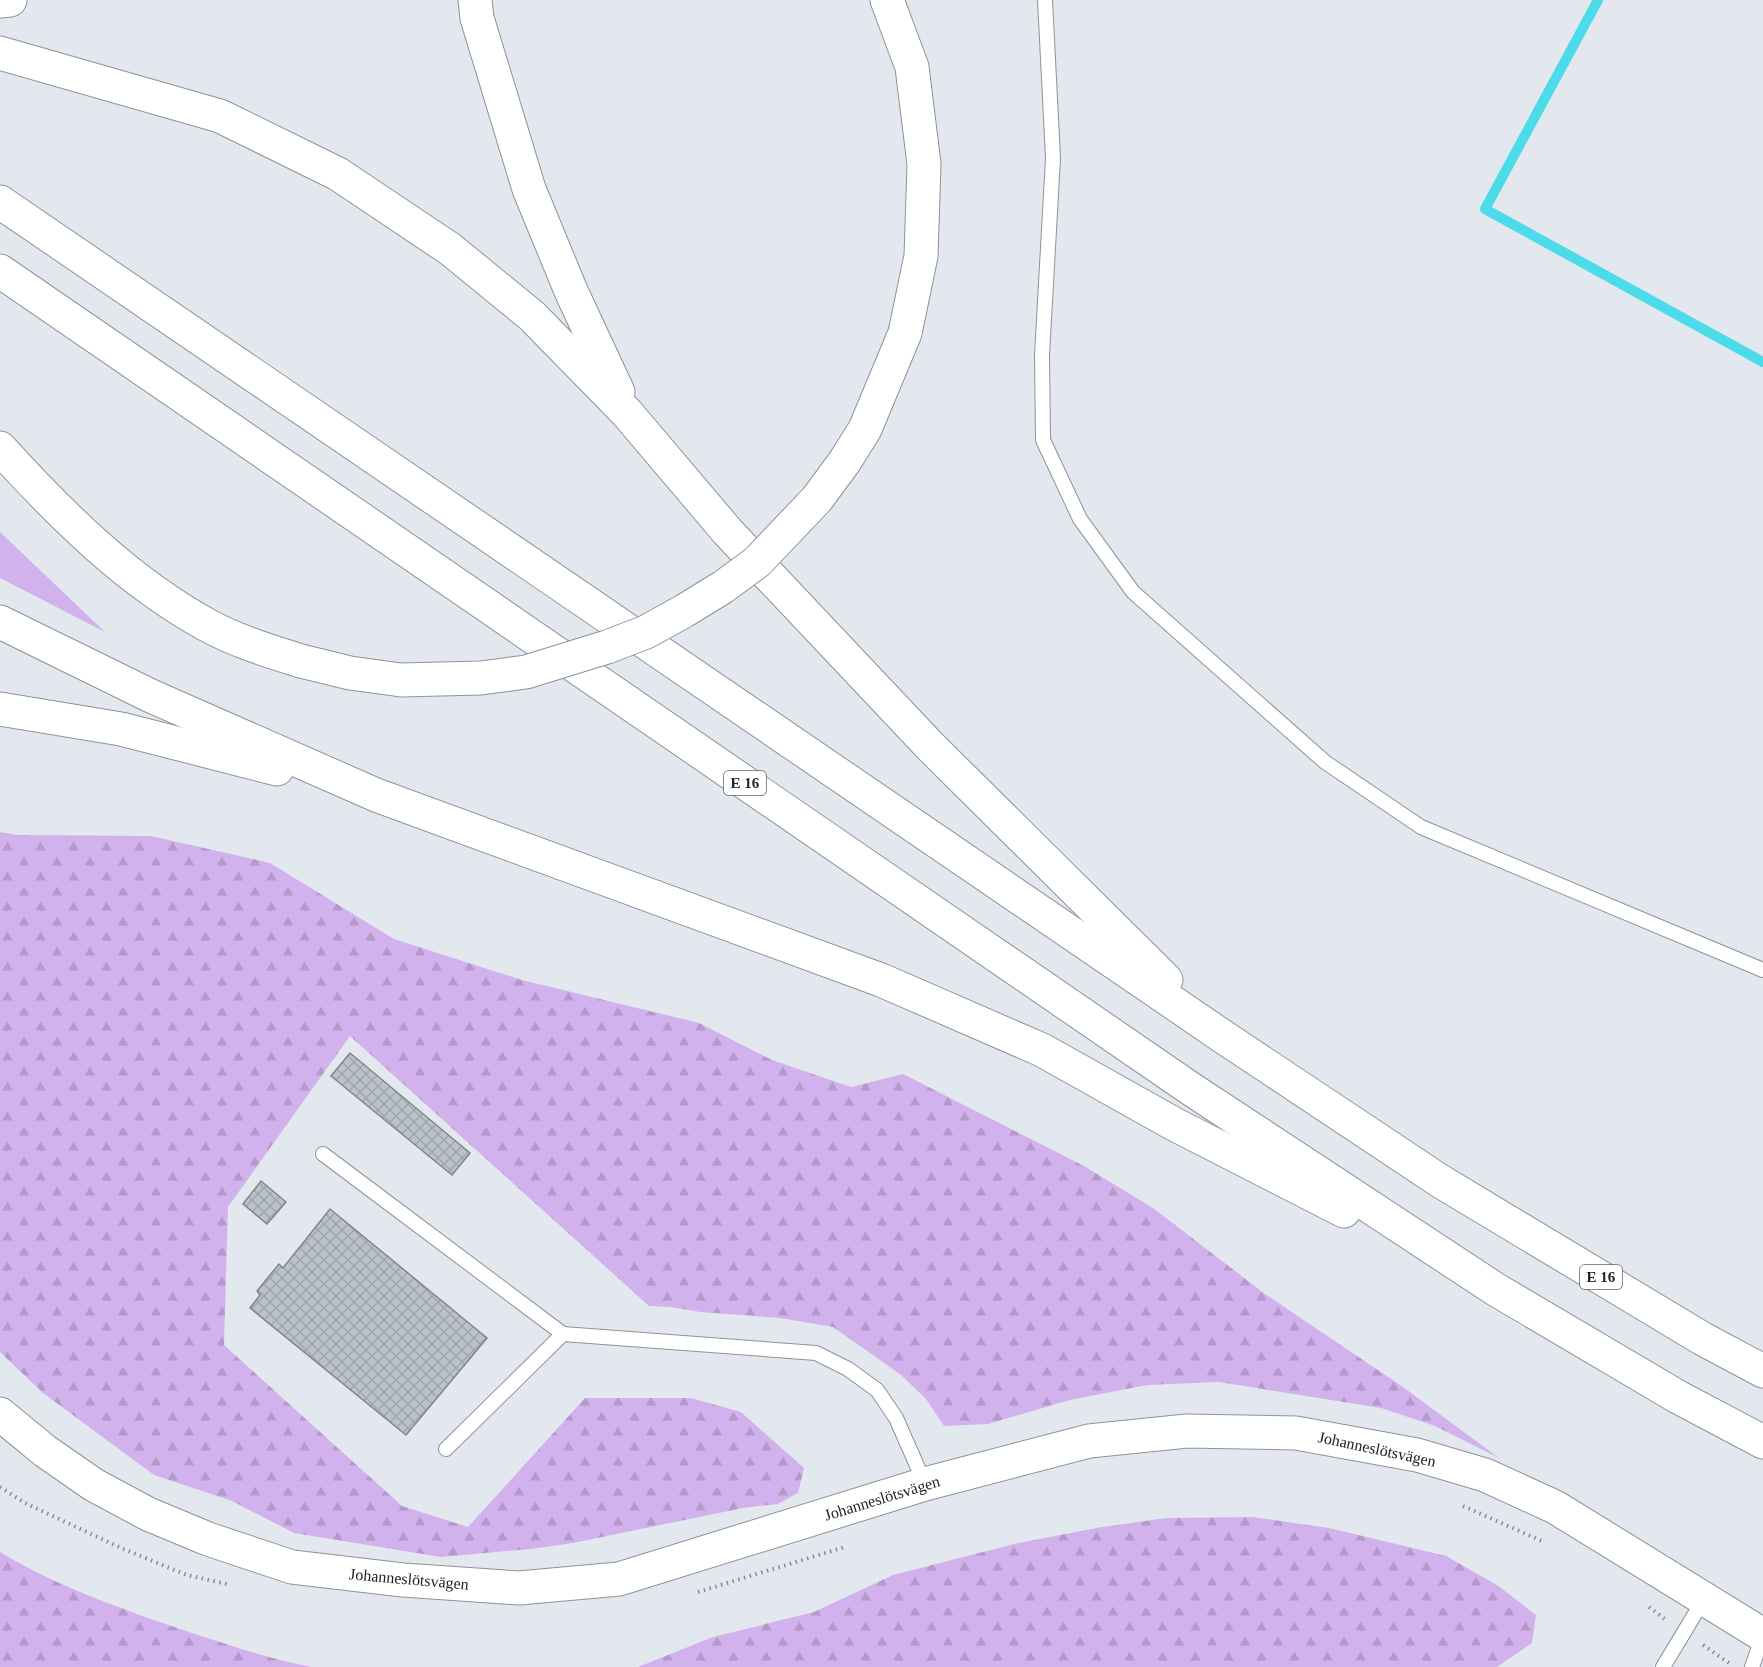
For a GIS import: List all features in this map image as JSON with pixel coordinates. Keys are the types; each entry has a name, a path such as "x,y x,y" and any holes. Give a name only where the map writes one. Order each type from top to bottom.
{"main road":[{"path":"0,1 10,0"},
{"path":"475,0 477,18 529,189 571,291 627,413"},
{"path":"0,448 51,504 122,567 163,598 208,626 253,646 301,661 350,674 401,680 450,680 526,672 608,647 646,632 723,587 757,562 817,499 865,429 905,333 921,256 924,164 912,67 887,0"},
{"path":"0,53 220,116 338,174 450,249 532,316 627,413 727,531 922,738 1225,1038"},
{"name":"E 16","path":"0,202 1225,1038 1440,1181 1703,1339 1763,1371"},
{"name":"E 16","path":"0,271 1191,1089 1495,1289 1678,1397 1763,1442"},
{"path":"0,622 151,696 376,795 881,980 1042,1050 1174,1124 1495,1289"},
{"path":"0,709 121,729 376,795"},
{"name":"Johanneslötsvägen","path":"0,1414 94,1485 148,1514 208,1539 292,1567 403,1580 519,1588 619,1579 925,1484 1089,1441 1187,1431 1296,1433 1416,1455 1485,1475 1555,1508 1763,1635"}],"lane":[{"path":"1045,0 1053,158 1042,355 1043,440 1080,519 1133,592 1325,762 1421,827 1763,970"},
{"path":"323,1154 563,1334 816,1353 848,1369 877,1390 896,1418 925,1484"},
{"path":"446,1449 563,1334"},
{"path":"1663,1667 1704,1599"},
{"path":"1752,1667 1763,1635"}],"path":[{"path":"0,1487 25,1503 121,1548 187,1575 242,1587"},
{"path":"1458,1503 1550,1545"},
{"path":"693,1594 849,1545"},
{"path":"1646,1605 1735,1667"}],"green space":[{"path":"0,532 105,632 0,578"},
{"path":"0,832 17,835 151,836 270,863 394,939 522,980 699,1023 772,1060 851,1087 903,1074 1084,1166 1153,1208 1265,1294 1403,1387 1499,1458 1435,1426 1381,1408 1219,1382 1147,1385 1070,1400 988,1424 944,1426 926,1399 901,1375 833,1327 780,1318 649,1306 350,1036 228,1207 224,1345 402,1506 468,1527 585,1398 691,1398 741,1412 804,1468 798,1493 778,1504 743,1508 573,1543 441,1557 294,1533 232,1501 154,1475 43,1393 0,1352"},
{"path":"1252,1517 1329,1528 1446,1556 1497,1585 1536,1615 1532,1643 1497,1667 638,1667 713,1637 814,1612 893,1575 1014,1544 1096,1528 1166,1518"},
{"path":"0,1552 68,1587 116,1606 234,1647 312,1667 0,1667"}],"building":[{"path":"350,1053 470,1153 452,1175 331,1076"},
{"path":"261,1181 286,1202 267,1224 243,1204"},
{"path":"330,1209 487,1338 406,1435 250,1308 260,1295 257,1291 279,1264 283,1268"}],"waterway":[{"path":"1598,0 1485,209 1763,362"}]}
